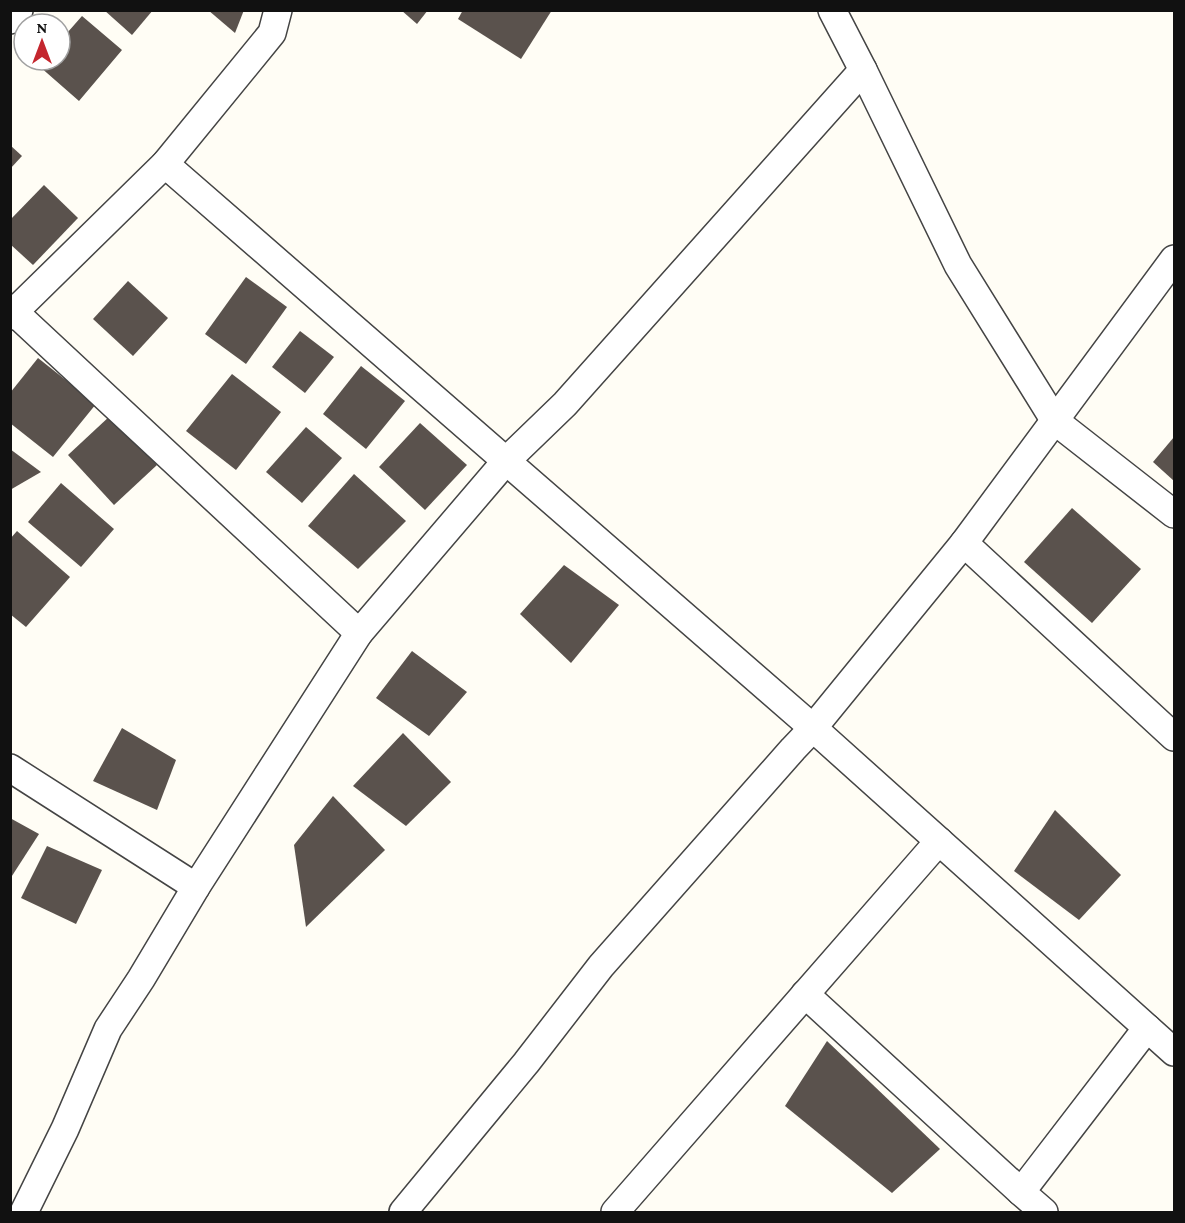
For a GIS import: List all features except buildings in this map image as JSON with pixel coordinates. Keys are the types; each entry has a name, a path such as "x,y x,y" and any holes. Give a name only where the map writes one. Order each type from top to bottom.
{"street":[{"path":"278,10 272,33 165,164 12,312 359,633"},
{"path":"832,10 958,265 1055,421 1174,514"},
{"path":"24,1212 65,1129 108,1029 359,633 506,461 565,404 863,70"},
{"path":"165,164 813,728 1174,1052"},
{"path":"403,1212 519,1072 601,966 813,728 964,543 1174,259"},
{"path":"964,543 1174,737"},
{"path":"10,768 196,887"},
{"path":"615,1212 939,841"},
{"path":"805,994 1044,1212"},
{"path":"1021,1192 1147,1028"}]}
